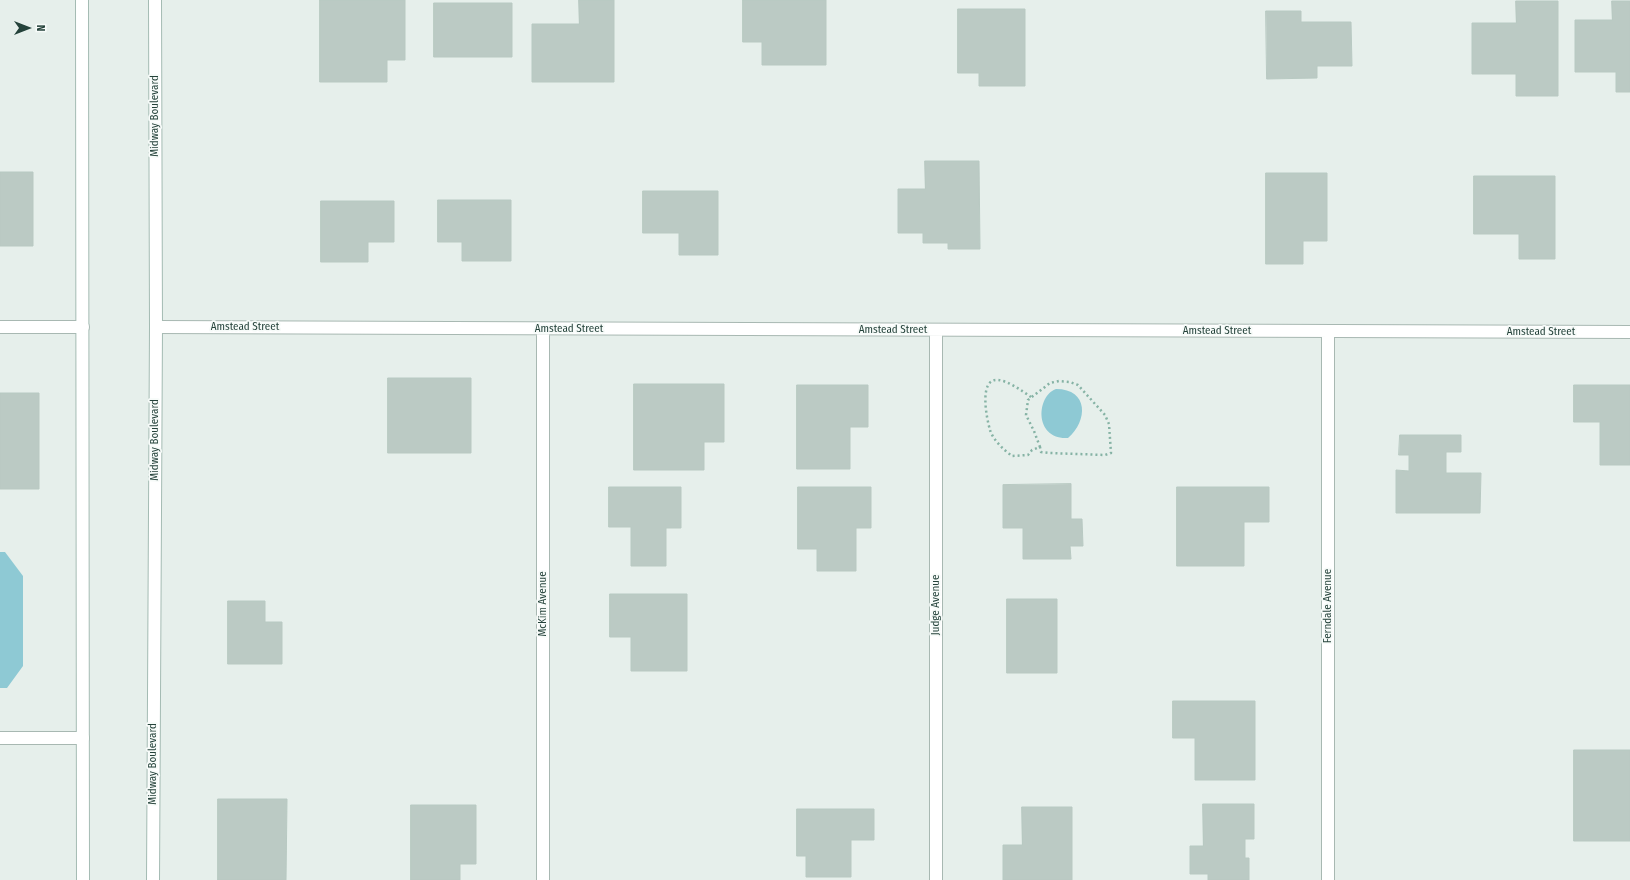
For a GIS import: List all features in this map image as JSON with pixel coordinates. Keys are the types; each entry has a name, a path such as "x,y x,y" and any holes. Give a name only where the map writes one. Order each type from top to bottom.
{"street":[{"path":"82,0 84,327 83,880"},
{"name":"Midway Boulevard","path":"153,880 156,327 155,0"},
{"path":"0,327 84,327"},
{"name":"Amstead Street","path":"156,327 1630,332"},
{"name":"McKim Avenue","path":"543,880 544,328"},
{"name":"Judge Avenue","path":"936,330 936,880"},
{"name":"Ferndale Avenue","path":"1328,331 1328,880"},
{"path":"0,738 83,738"}],"path":[{"path":"1031,397 998,380 992,380 986,386 984,399 990,431 1005,451 1012,456 1022,457 1028,455 1032,450 1040,447"},
{"path":"1059,381 1070,382 1078,385 1087,394 1092,403 1105,415 1109,424 1110,452 1105,455 1049,453 1041,452 1040,447 1026,415 1025,408 1031,397 1050,383 1059,381"}],"water":[{"path":"1056,389 1067,390 1075,394 1080,400 1082,407 1082,415 1079,423 1075,431 1068,438 1057,437 1049,432 1044,425 1042,417 1042,408 1045,400 1049,393"},
{"path":"0,552 5,552 23,576 23,666 7,688 0,688"}],"building":[{"path":"320,0 405,0 405,60 387,60 387,82 320,82"},
{"path":"579,0 614,0 614,82 532,82 532,24 579,24"},
{"path":"743,0 826,0 826,65 762,65 762,42 743,42"},
{"path":"1516,1 1558,1 1558,96 1516,96 1516,74 1472,74 1472,23 1516,23"},
{"path":"1612,1 1630,1 1630,92 1616,92 1616,72 1575,72 1575,20 1612,20"},
{"path":"434,3 512,3 512,57 434,57"},
{"path":"958,9 1025,9 1025,86 979,86 979,73 958,73"},
{"path":"1266,11 1301,11 1301,22 1351,22 1352,66 1317,66 1317,78 1267,79"},
{"path":"925,161 979,161 980,249 948,249 948,243 923,243 923,233 898,233 898,189 925,189"},
{"path":"0,172 33,172 33,246 0,246"},
{"path":"1266,173 1327,173 1327,241 1303,241 1303,264 1266,264"},
{"path":"1474,176 1555,176 1555,259 1519,259 1519,234 1474,234"},
{"path":"643,191 718,191 718,255 679,255 679,233 643,233"},
{"path":"438,200 511,200 511,261 462,261 462,242 438,242"},
{"path":"321,201 394,201 394,242 368,242 368,262 321,262"},
{"path":"388,378 471,378 471,453 388,453"},
{"path":"634,384 724,384 724,442 704,442 704,470 634,470"},
{"path":"797,385 868,385 868,427 850,427 850,469 797,469"},
{"path":"1574,385 1630,385 1630,465 1600,465 1600,422 1574,422"},
{"path":"0,393 39,393 39,489 0,489"},
{"path":"1400,435 1461,435 1461,452 1446,452 1446,473 1481,473 1480,513 1396,513 1396,470 1409,471 1409,455 1399,455"},
{"path":"1071,484 1071,519 1082,519 1083,546 1070,546 1071,559 1023,559 1023,528 1003,528 1003,485"},
{"path":"609,487 681,487 681,528 666,528 666,566 631,566 631,527 609,527"},
{"path":"798,487 871,487 871,528 856,528 856,571 817,571 817,549 798,549"},
{"path":"1177,487 1269,487 1269,522 1244,522 1244,566 1177,566"},
{"path":"610,594 687,594 687,671 631,671 631,637 610,637"},
{"path":"1007,599 1057,599 1057,673 1007,673"},
{"path":"228,601 265,601 265,622 282,622 282,664 228,664"},
{"path":"1173,701 1255,701 1255,780 1195,780 1195,738 1173,738"},
{"path":"1574,750 1630,750 1630,841 1574,841"},
{"path":"218,799 287,799 286,880 218,880"},
{"path":"1203,804 1254,804 1254,839 1245,839 1245,858 1249,858 1249,880 1208,880 1208,874 1190,874 1190,846 1203,846"},
{"path":"411,805 476,805 476,864 460,864 460,880 411,880"},
{"path":"1022,807 1072,807 1072,880 1003,880 1003,845 1022,845"},
{"path":"797,809 874,809 874,840 851,840 851,877 806,877 806,856 797,856"}]}
